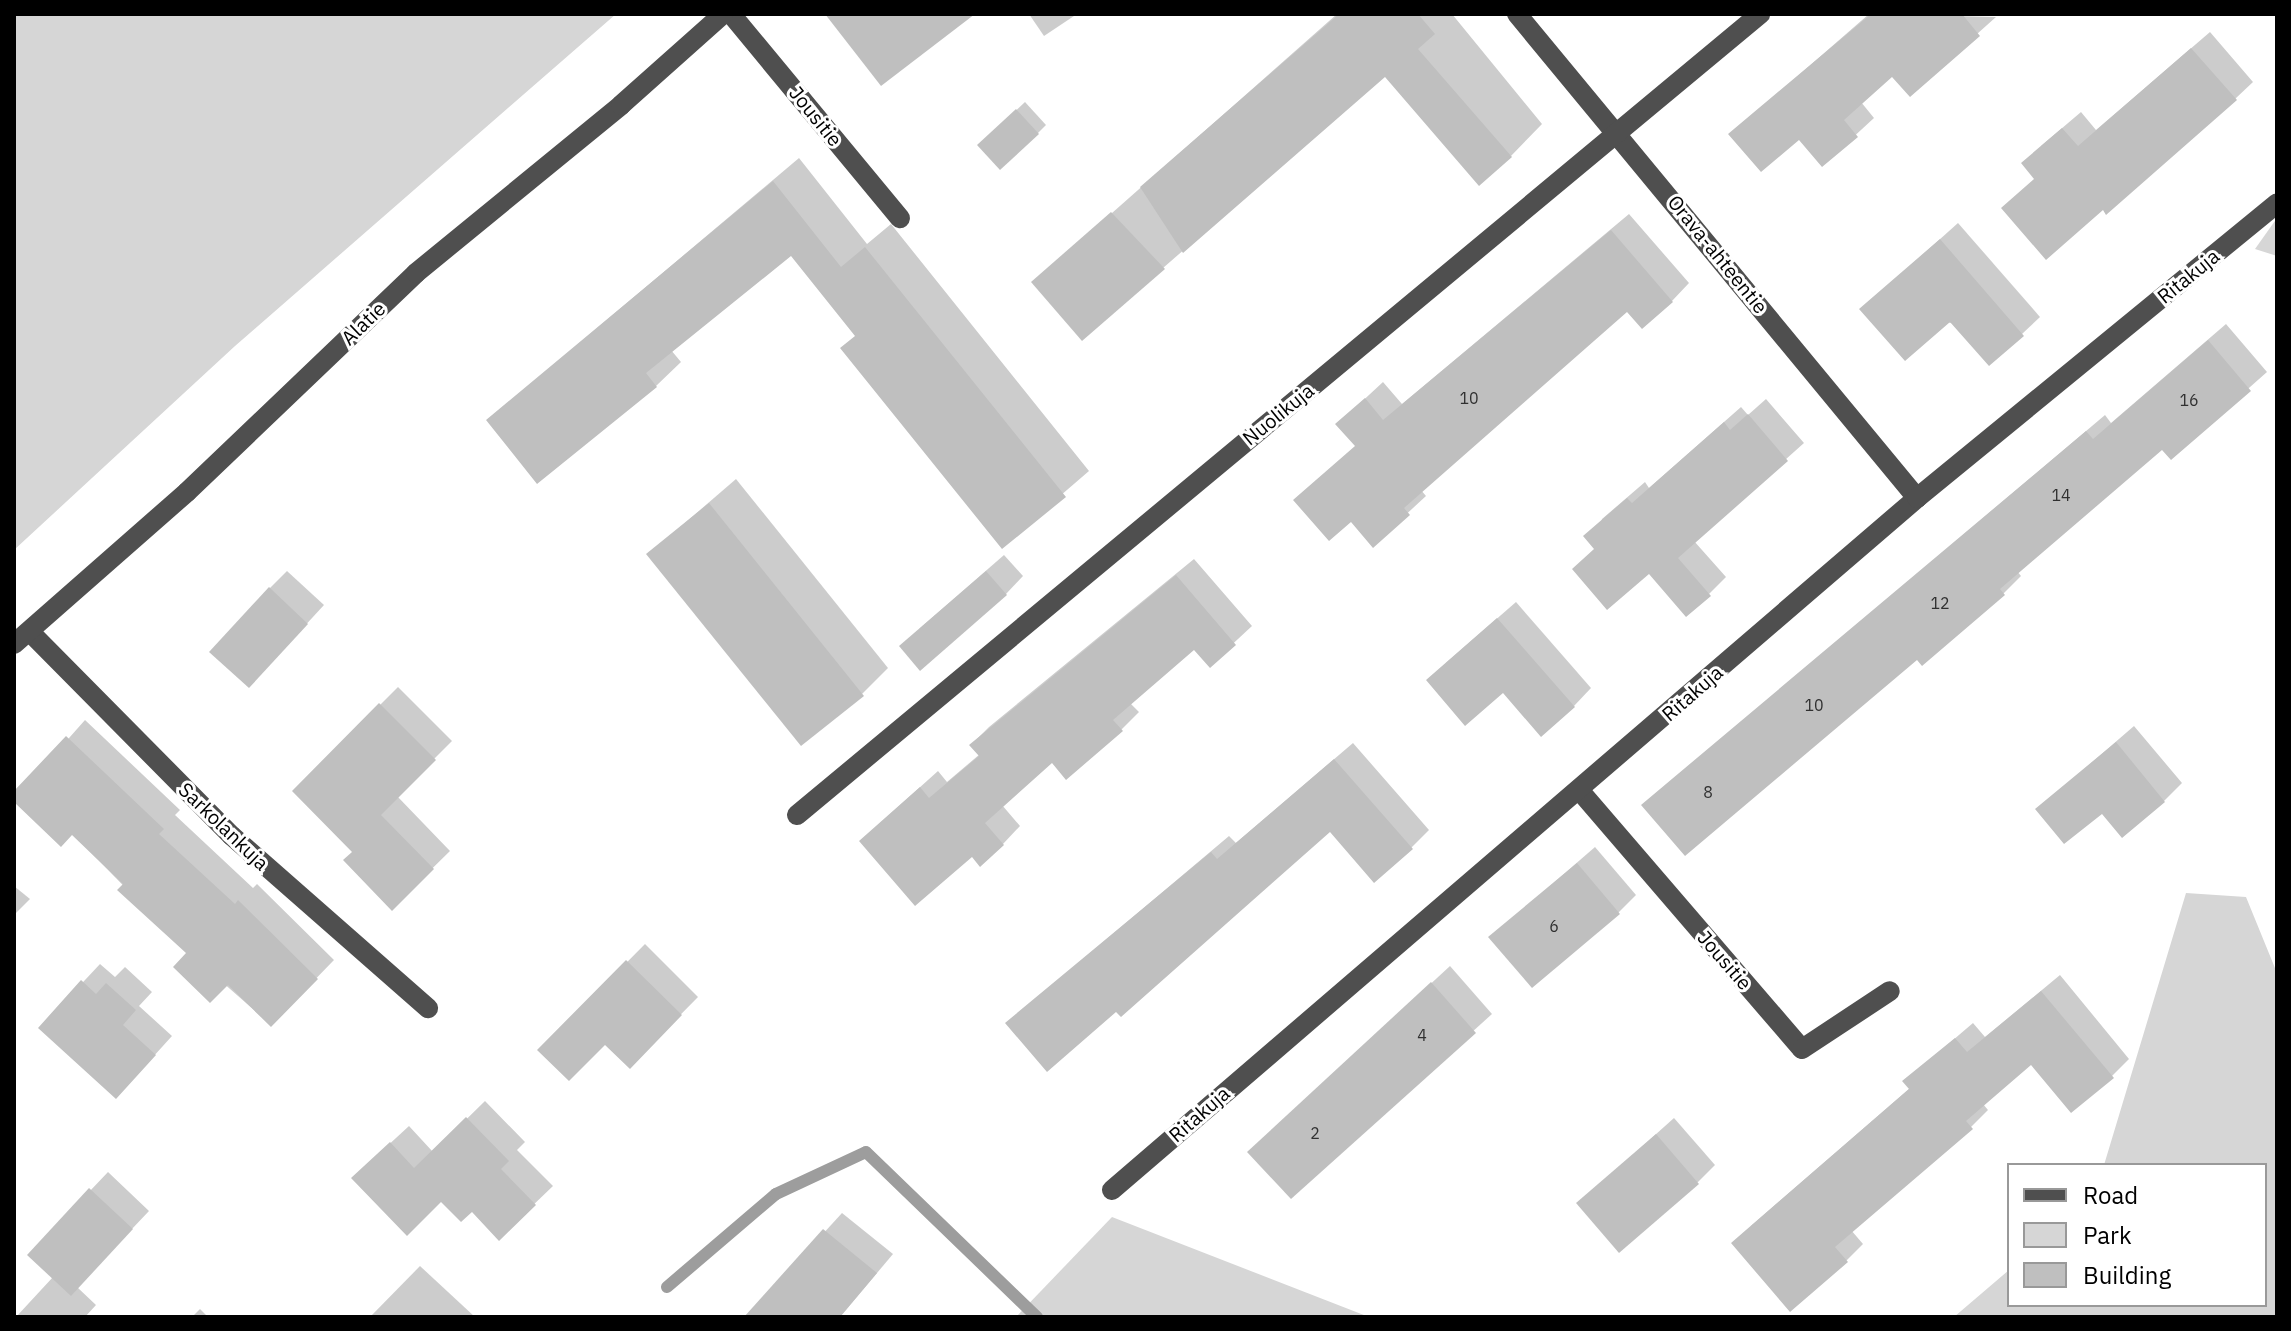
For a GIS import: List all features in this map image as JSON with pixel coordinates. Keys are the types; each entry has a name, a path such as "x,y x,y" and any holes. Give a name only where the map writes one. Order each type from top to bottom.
{"street":[{"name":"Alatie","path":"22,638 187,492 416,273 621,105 723,14"},
{"name":"Jousitie","path":"731,14 900,218"},
{"name":"Orava-ahteentie","path":"1517,14 1620,133 1917,498"},
{"name":"Nuolikuja","path":"797,815 1760,14"},
{"name":"Ritakuja","path":"1112,1190 1580,791 1917,498 2277,203"},
{"name":"Sarkolankuja","path":"22,638 232,836 428,1008"},
{"name":"Jousitie","path":"1580,791 1802,1049 1890,991"}],"green space":[{"path":"14,14 616,14 235,346 14,550"},
{"path":"2277,218 2277,256 2255,249"},
{"path":"2186,893 2246,897 2277,973 2277,1317 1954,1317 2007,1272 2007,1307 2267,1307 2267,1163 2105,1163"},
{"path":"1112,1217 1369,1317 1016,1317"}],"building":[{"path":"825,14 975,14 881,86"},
{"path":"1339,14 1418,14 1435,34 1418,49 1512,157 1479,186 1385,77 1183,253 1140,187"},
{"path":"1871,14 1962,14 1980,36 1910,97 1892,77 1844,120 1858,137 1822,167 1799,140 1761,172 1728,134"},
{"path":"2191,48 2237,100 2106,215 2103,210 2046,260 2001,208 2034,179 2021,163 2062,128 2078,146"},
{"path":"1016,109 1039,134 1000,170 977,145"},
{"path":"773,181 841,267 865,247 1066,497 1002,549 840,348 855,336 791,256 646,373 657,387 537,484 486,420"},
{"path":"1111,212 1165,269 1082,341 1031,282"},
{"path":"1611,230 1673,302 1642,329 1627,312 1404,508 1410,515 1373,548 1351,522 1329,541 1293,500 1355,446 1335,424 1365,398 1383,420"},
{"path":"1940,239 2024,336 1989,366 1950,322 1905,361 1859,309"},
{"path":"2208,340 2251,391 2171,460 2162,450 2000,589 2005,595 1922,666 1917,660 1685,856 1641,805 2086,431 2093,439"},
{"path":"1748,414 1788,461 1678,558 1711,596 1686,617 1649,574 1607,610 1572,569 1594,549 1583,536 1627,498 1632,503 1724,422 1730,430"},
{"path":"709,503 864,696 801,746 646,554"},
{"path":"986,571 1007,595 920,671 899,646"},
{"path":"1176,575 1236,645 1210,668 1194,650 1113,720 1123,731 1066,780 1052,763 985,823 1004,845 980,867 972,857 915,906 859,841 920,787 929,798 979,756 969,745"},
{"path":"269,587 308,624 249,688 209,652"},
{"path":"1497,618 1575,707 1541,737 1503,693 1465,726 1426,680"},
{"path":"379,703 436,760 381,815 434,869 392,911 343,860 352,852 292,791"},
{"path":"66,736 164,829 159,834 235,904 238,900 318,979 271,1027 228,985 210,1003 173,967 186,953 117,890 123,884 72,835 61,847 14,802 14,791"},
{"path":"2116,742 2165,802 2122,838 2102,814 2064,844 2035,809"},
{"path":"1334,759 1413,849 1374,883 1330,832 1121,1017 1116,1012 1047,1072 1005,1023 1211,852 1217,859"},
{"path":"1577,863 1620,914 1532,988 1488,937"},
{"path":"626,960 682,1015 630,1069 605,1045 569,1081 537,1050"},
{"path":"81,980 96,994 106,983 136,1010 123,1025 156,1055 116,1099 38,1028"},
{"path":"1431,982 1476,1033 1291,1199 1247,1152"},
{"path":"2041,991 2114,1078 2071,1113 2031,1065 1966,1121 1973,1129 1835,1247 1848,1262 1790,1312 1731,1243 1909,1089 1902,1081 1955,1038 1967,1052"},
{"path":"466,1117 509,1161 501,1169 536,1205 499,1241 472,1212 461,1222 441,1202 407,1236 351,1178 390,1142 414,1168"},
{"path":"1656,1134 1699,1184 1619,1253 1576,1203"},
{"path":"89,1188 133,1229 71,1296 27,1255"},
{"path":"823,1229 877,1273 840,1317 744,1317"}],"waterway":[{"path":"667,1287 776,1194 866,1152 1037,1317"}]}
